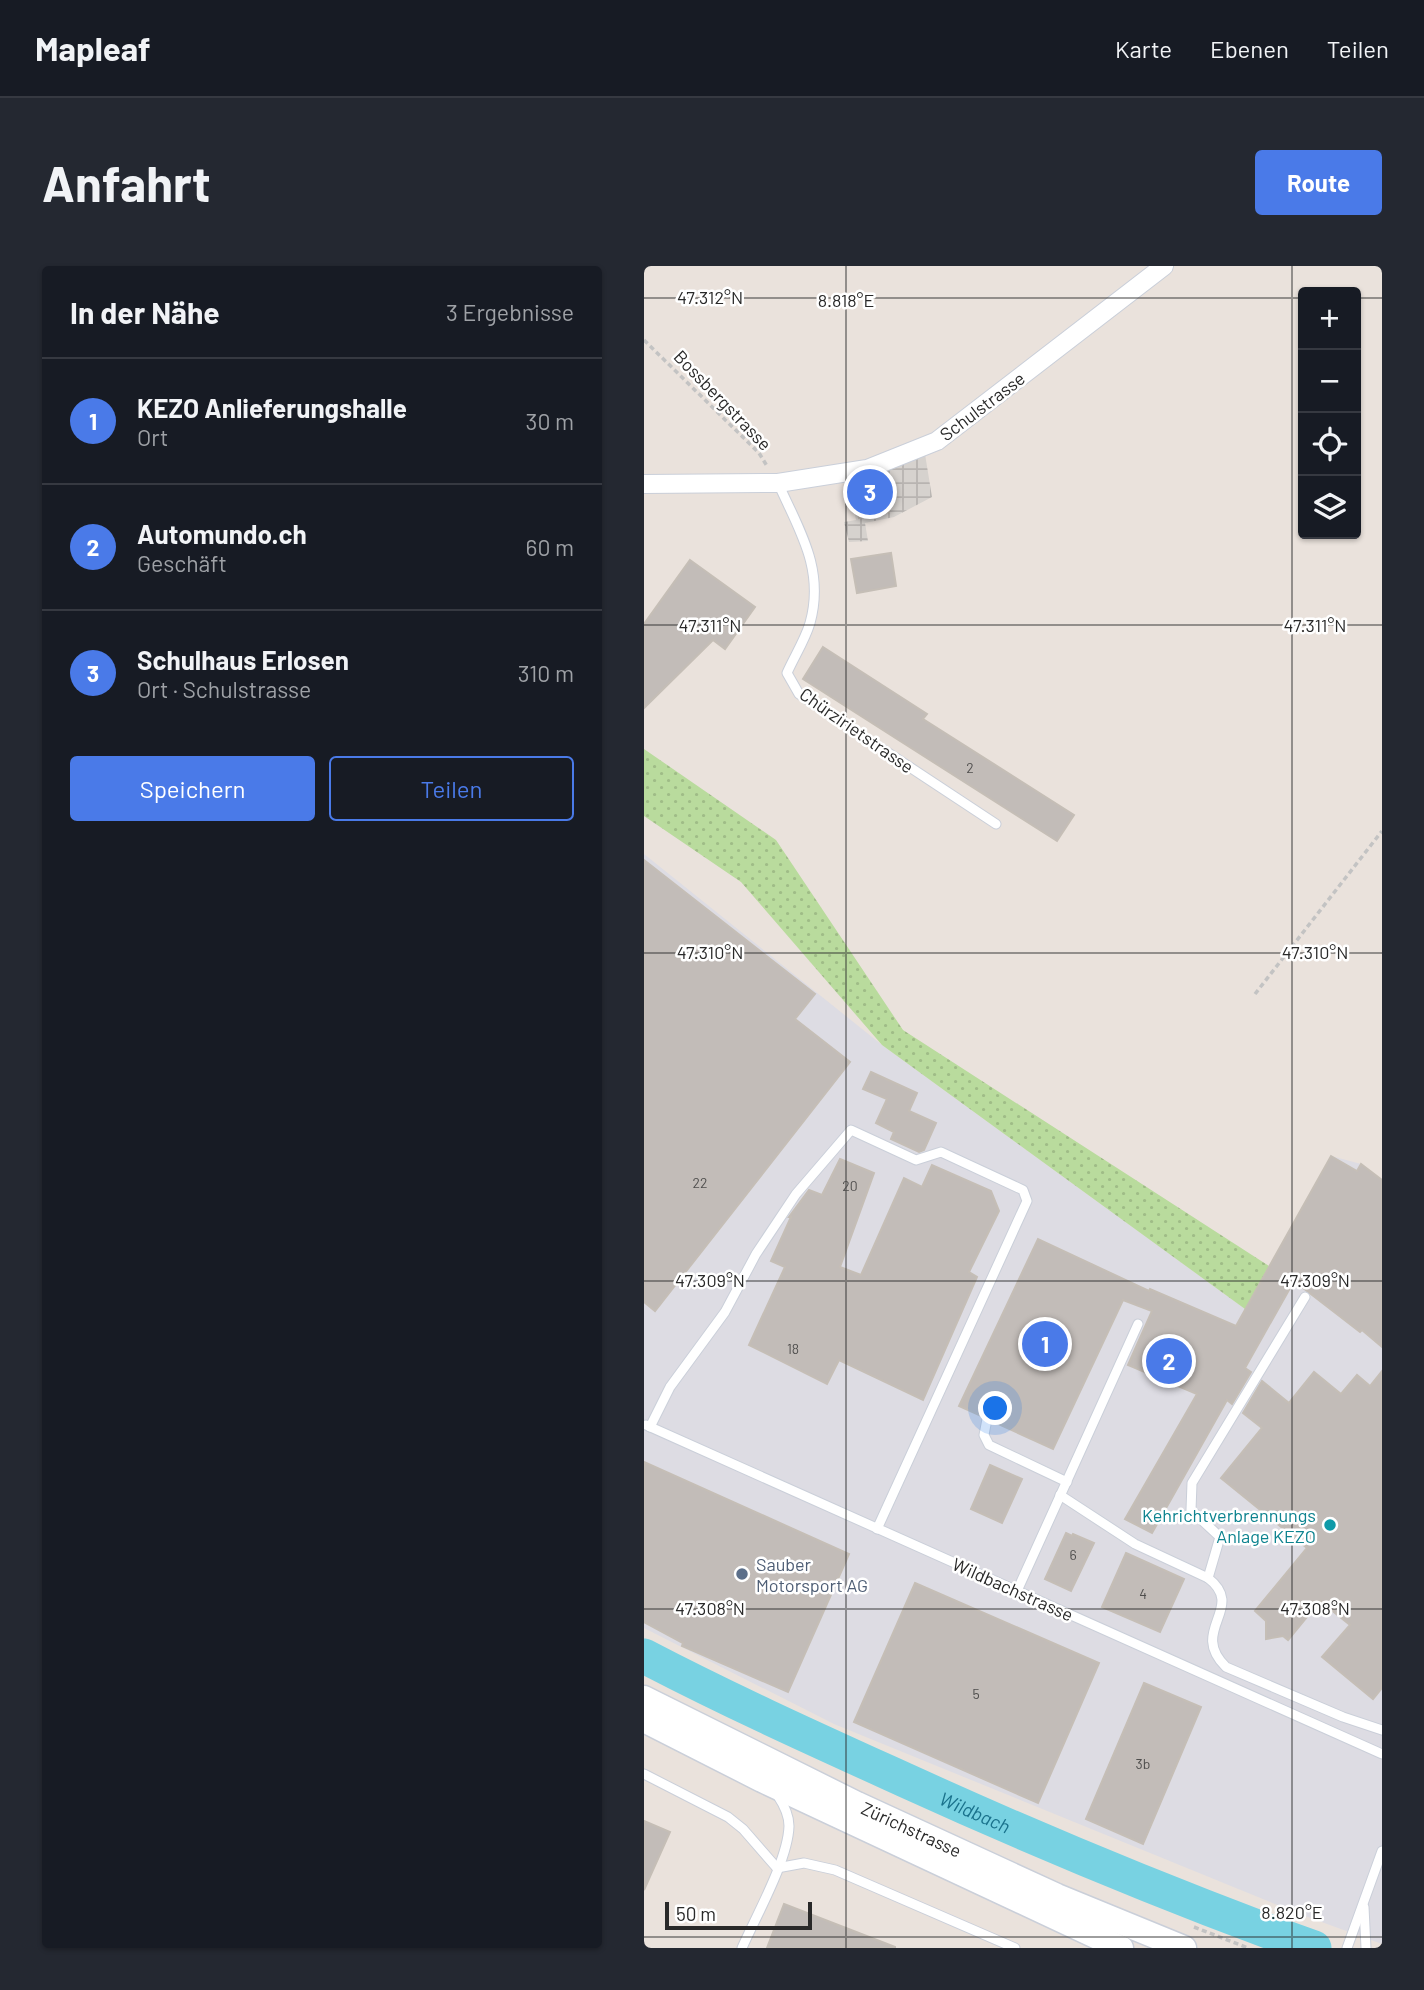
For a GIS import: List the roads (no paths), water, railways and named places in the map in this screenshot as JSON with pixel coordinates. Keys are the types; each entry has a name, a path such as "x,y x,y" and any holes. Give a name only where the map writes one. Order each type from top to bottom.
{"main road":[{"name":"Zürichstrasse","path":"644,1698 857,1804 1019,1879 1184,1948"},
{"name":"Zürichstrasse","path":"644,1720 762,1780 1121,1948"}],"street":[{"name":"Schulstrasse","path":"644,484 778,483 867,469 937,441 1164,266"}],"lane":[{"name":"Chürzirietstrasse","path":"778,483 812,559 815,580 810,623 787,673 799,694 996,824"},
{"path":"647,1426 670,1387 725,1312 756,1254 796,1194 851,1130 916,1160 941,1152 1023,1190 1027,1201 877,1528"},
{"path":"1208,1578 1220,1537 1191,1510 1192,1483 1305,1297"},
{"path":"1017,1591 1139,1324"},
{"path":"987,1419 984,1435 989,1445 1067,1482"},
{"name":"Wildbachstrasse","path":"647,1426 1382,1754"},
{"path":"1060,1495 1135,1544 1208,1578 1215,1584 1223,1599 1212,1643 1214,1652 1226,1667 1342,1717 1382,1730"},
{"path":"644,1774 728,1817 743,1829 777,1868"},
{"path":"743,1948 777,1868 788,1834 788,1818 776,1792 762,1780"},
{"path":"1347,1948 1363,1902 1380,1865 1382,1851"},
{"path":"777,1868 804,1863 835,1870 1015,1948"},
{"path":"1363,1902 1366,1948"}],"waterway":[{"name":"Wildbach","path":"644,1656 775,1720 1008,1826 1109,1869 1314,1948"}],"place":[{"name":"Schulhaus Erlosen","path":"870,492"},
{"name":"KEZO Anlieferungshalle","path":"1045,1344"},
{"name":"Automundo.ch","path":"1169,1361"},
{"name":"Kehrichtverbrennungs Anlage KEZO","path":"1330,1525"},
{"name":"Sauber Motorsport AG","path":"742,1574"}]}
